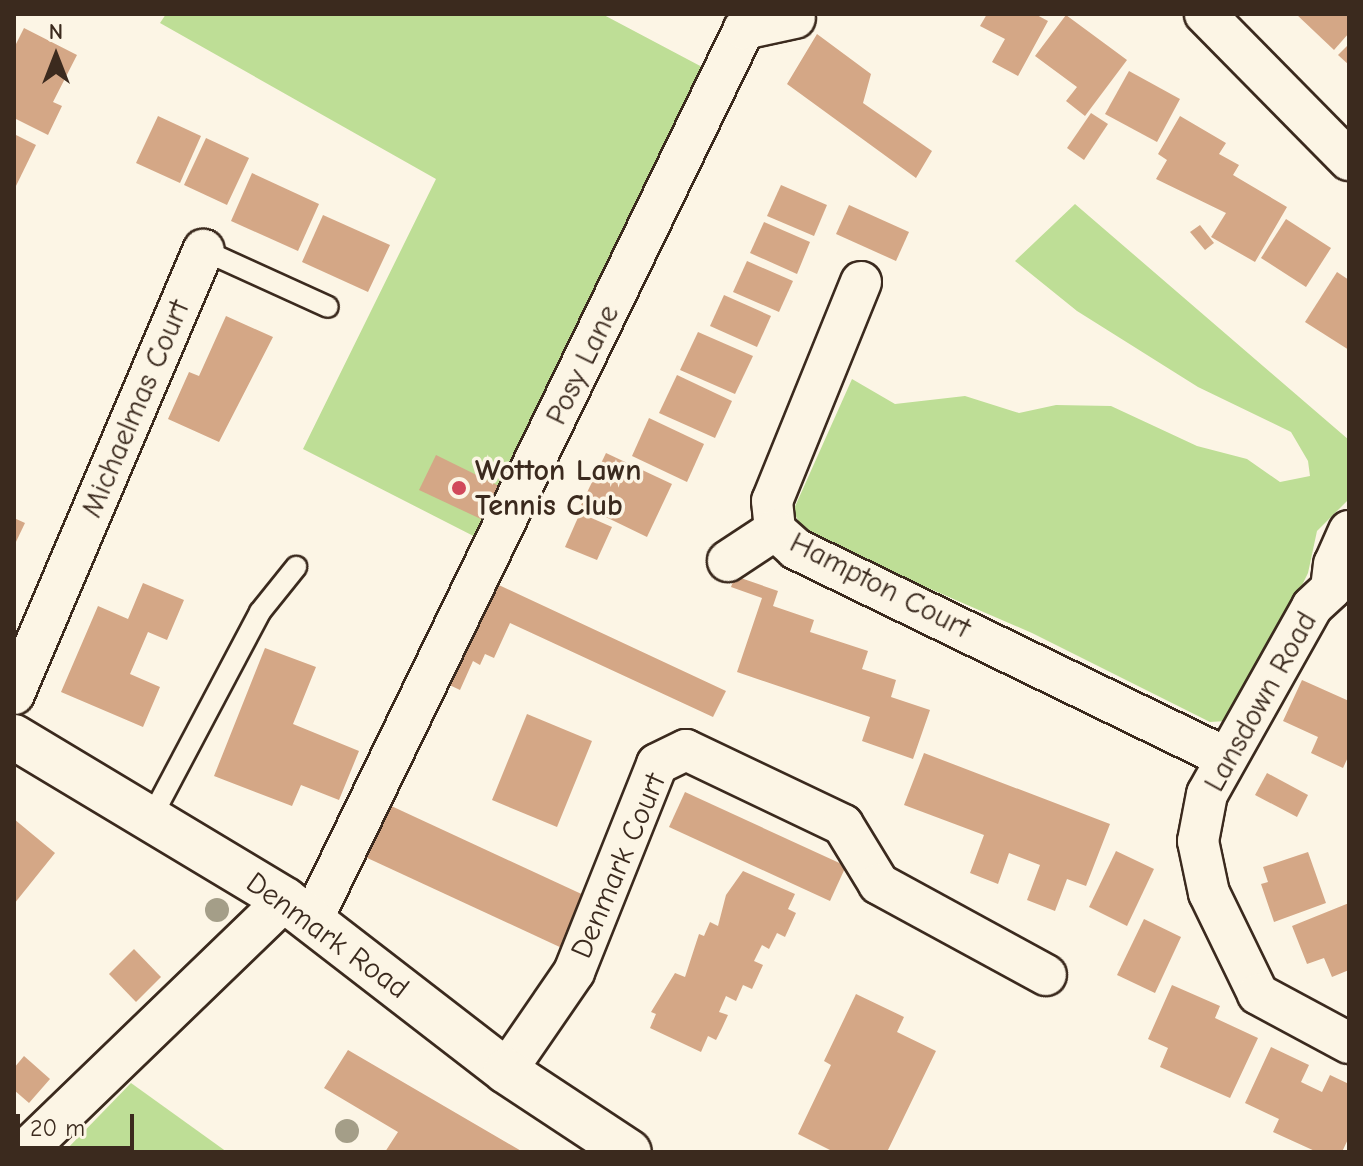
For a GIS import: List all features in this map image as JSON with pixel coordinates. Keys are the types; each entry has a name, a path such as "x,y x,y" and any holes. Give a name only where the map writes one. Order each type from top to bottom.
{"street":[{"path":"1205,14 1349,160"},
{"name":"Posy Lane","path":"299,910 744,29 795,18"},
{"name":"Michaelmas Court","path":"14,694 203,250"},
{"name":"Hampton Court","path":"861,282 772,501 775,530 796,549 1226,758"},
{"path":"728,561 775,530"},
{"name":"Lansdown Road","path":"1349,531 1334,564 1340,604 1312,607 1207,794 1198,841 1209,893 1258,994 1349,1043"},
{"name":"Denmark Road","path":"14,737 299,910 506,1071 629,1152"},
{"name":"Denmark Court","path":"506,1071 574,972 657,764 686,750 843,825 879,884 1046,975"},
{"path":"24,1152 299,910"}],"lane":[{"name":"Michaelmas Court","path":"203,250 328,307"},
{"path":"151,818 260,612 296,567"}],"green space":[{"path":"166,14 602,14 721,77 495,547 303,449 436,179 160,23"},
{"path":"1075,204 1349,440 1349,499 1317,531 1308,573 1247,698 1226,721 1210,722 1032,633 806,535 793,511 852,379 895,404 965,396 1019,413 1056,405 1111,406 1197,446 1247,459 1280,482 1310,476 1308,461 1291,432 1198,387 1077,311 1015,261"},
{"path":"131,1083 227,1152 64,1152"}],"building":[{"path":"987,14 1035,14 1048,21 1018,76 992,62 1005,39 980,26"},
{"path":"1296,14 1349,14 1349,33 1334,50"},
{"path":"1066,15 1127,60 1085,116 1066,101 1077,87 1035,56"},
{"path":"24,28 77,55 53,102 62,106 48,135 14,118 14,48"},
{"path":"817,34 871,74 863,103 932,151 916,178 787,84"},
{"path":"1349,44 1349,65 1338,55"},
{"path":"1129,71 1180,99 1157,142 1105,114"},
{"path":"1091,113 1108,124 1084,160 1067,148"},
{"path":"158,116 201,136 180,183 136,163"},
{"path":"1180,116 1226,143 1219,154 1239,165 1233,175 1287,207 1255,262 1211,237 1226,213 1156,179 1167,160 1158,154"},
{"path":"14,134 36,145 14,190"},
{"path":"206,138 249,158 227,205 184,185"},
{"path":"252,173 319,204 298,251 231,221"},
{"path":"781,185 827,205 814,236 767,216"},
{"path":"849,205 909,232 896,261 836,234"},
{"path":"323,215 390,245 368,292 302,262"},
{"path":"1286,219 1331,248 1306,287 1261,258"},
{"path":"764,222 810,242 797,274 750,253"},
{"path":"1200,225 1214,243 1205,250 1190,232"},
{"path":"747,261 793,281 779,312 733,292"},
{"path":"1337,272 1349,280 1349,350 1305,322"},
{"path":"724,295 771,316 757,347 710,326"},
{"path":"226,316 273,337 219,442 168,419 189,372 199,376"},
{"path":"698,332 753,356 735,394 680,370"},
{"path":"677,375 732,401 715,438 659,413"},
{"path":"649,418 704,444 687,482 632,456"},
{"path":"606,453 672,484 647,537 581,505"},
{"name":"Wotton Lawn Tennis Club","path":"436,455 499,486 483,520 419,490"},
{"path":"580,513 612,527 597,560 565,547"},
{"path":"14,518 25,523 14,546"},
{"path":"735,576 778,591 773,606 814,620 810,632 868,651 862,669 896,680 891,697 930,710 913,759 862,741 870,717 737,672 762,598 731,587"},
{"path":"486,579 726,691 713,717 510,623 494,658 485,654 480,665 473,661 460,690 439,680"},
{"path":"143,583 184,600 167,640 148,632 130,674 160,687 143,727 61,692 98,606 128,619"},
{"path":"265,648 316,667 293,724 359,751 339,800 301,785 292,806 214,776"},
{"path":"1302,680 1349,701 1349,755 1343,768 1311,753 1318,737 1283,721"},
{"path":"527,714 592,741 557,827 492,800"},
{"path":"924,753 1110,824 1086,886 1067,879 1055,911 1027,900 1040,865 1009,853 998,884 970,873 984,835 904,805"},
{"path":"1267,773 1308,795 1297,817 1255,795"},
{"path":"685,792 846,866 830,901 669,827"},
{"path":"387,804 588,897 564,949 363,856"},
{"path":"14,819 55,853 14,904"},
{"path":"1116,851 1154,869 1127,926 1089,907"},
{"path":"1308,852 1326,903 1274,922 1261,884 1268,882 1263,867"},
{"path":"743,871 795,894 788,909 796,913 785,937 777,933 769,949 762,945 754,961 763,965 752,989 743,985 736,1001 726,996 719,1012 728,1015 716,1040 708,1036 701,1052 650,1028 656,1014 651,1012 675,973 685,977 699,934 704,936 710,922 718,926 726,895"},
{"path":"1349,903 1349,970 1332,977 1324,958 1307,964 1292,926"},
{"path":"1144,919 1181,937 1155,993 1117,975"},
{"path":"134,949 161,977 136,1002 109,974"},
{"path":"1172,985 1220,1006 1215,1018 1258,1038 1230,1098 1160,1067 1168,1048 1148,1039"},
{"path":"856,994 904,1017 897,1032 936,1051 887,1152 834,1152 798,1134 831,1065 824,1061"},
{"path":"1271,1047 1309,1065 1301,1082 1322,1092 1330,1075 1349,1084 1349,1137 1342,1152 1317,1152 1273,1132 1279,1119 1245,1103"},
{"path":"348,1050 523,1152 385,1152 398,1132 324,1088"},
{"path":"24,1056 50,1079 29,1103 14,1090 14,1068"}],"place":[{"name":"Wotton Lawn Tennis Club","path":"459,488"}]}
